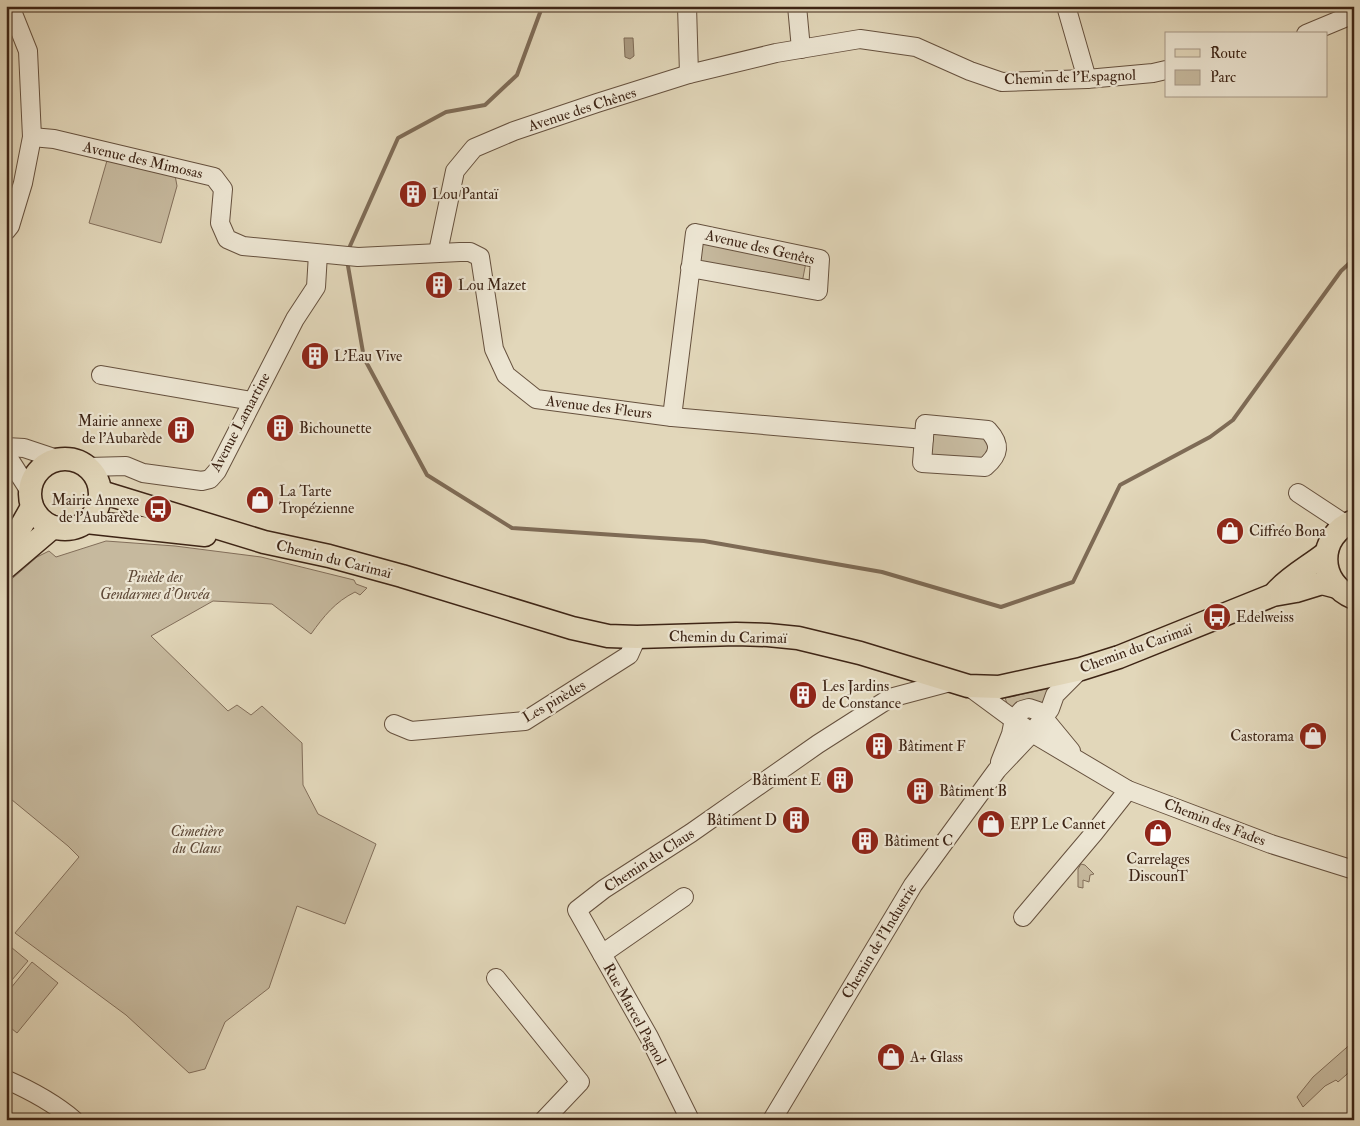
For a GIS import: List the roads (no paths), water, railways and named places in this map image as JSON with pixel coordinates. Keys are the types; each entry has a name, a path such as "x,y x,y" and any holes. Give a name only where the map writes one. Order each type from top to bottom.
{"main road":[{"path":"6,542 19,530 31,499 32,479 46,463 56,459 74,459 88,467 99,483 101,492 99,504 94,514 76,528 52,527 44,522 37,516 31,499"},
{"name":"Chemin du Carimaï","path":"101,492 264,542 329,556 402,576 572,628 608,636 736,634 798,638 860,653 961,684 1000,687 1081,669 1119,656 1273,595 1296,591 1322,583 1345,592"},
{"name":"Chemin du Carimaï","path":"86,522 264,542"},
{"path":"1345,592 1330,577 1326,565 1326,553 1336,532 1350,522"},
{"path":"6,567 52,527"},
{"name":"Chemin du Carimaï","path":"1273,595 1286,581 1326,553"}],"street":[{"path":"7,226 23,183 32,137 28,51 10,6"},
{"path":"687,6 689,74"},
{"path":"797,6 801,49"},
{"path":"1066,6 1087,79"},
{"path":"1311,32 1354,14"},
{"name":"Chemin de l'Espagnol","path":"801,49 860,39 916,47 1002,82 1087,79 1165,70"},
{"name":"Avenue des Chênes","path":"438,252 455,171 474,148 514,131 689,74 776,53 801,49"},
{"name":"Avenue des Mimosas","path":"32,137 54,139 214,177 223,189 220,223 227,239 243,246 318,254"},
{"name":"Avenue des Genêts","path":"695,233 820,259 818,291 690,268 695,233"},
{"name":"Avenue des Fleurs","path":"318,254 358,257 470,252 480,257 494,348 506,375 536,399 672,417 924,439"},
{"name":"Avenue Lamartine","path":"88,467 126,466 144,473 202,481 210,479 217,471 295,318 316,287 318,254"},
{"path":"672,417 690,268"},
{"path":"101,374 252,400"},
{"path":"6,447 24,448 56,459"},
{"path":"6,454 31,499"},
{"path":"1298,493 1350,522"},
{"name":"Les pinèdes","path":"394,724 411,731 525,721 629,655 637,637"},
{"path":"997,770 1044,718 1050,709 1055,695 1081,669"},
{"name":"Chemin des Fades","path":"961,684 1032,733 1128,790 1271,844 1354,870"},
{"name":"Chemin du Claus","path":"577,910 604,889 692,834 818,744 890,698 961,684"},
{"path":"1000,687 1000,701 1014,719"},
{"path":"997,770 1011,734 1014,719 1022,710 1029,708 1038,711 1081,763"},
{"name":"Chemin de l'Industrie","path":"772,1120 913,885 997,770"},
{"path":"1023,917 1128,790"},
{"path":"602,954 684,897"},
{"name":"Rue Marcel Pagnol","path":"577,910 649,1037 690,1120"},
{"path":"496,978 580,1082 544,1120"},
{"path":"6,1083 8,1080 36,1093 62,1109 74,1120"}],"waterway":[{"path":"350,250 350,246 398,138 446,112 485,105 517,75 541,6"},
{"path":"349,260 348,266 364,358 427,475 512,528 704,541 882,572 1001,607 1073,582 1120,485 1210,437 1233,420 1341,271 1354,259"}],"place":[{"name":"Lou Pantaï","path":"413,194"},
{"name":"Lou Mazet","path":"439,285"},
{"name":"L'Eau Vive","path":"315,356"},
{"name":"Bichounette","path":"280,428"},
{"name":"Mairie annexe de l'Aubarède","path":"181,430"},
{"name":"La Tarte Tropézienne","path":"260,500"},
{"name":"Mairie Annexe de l'Aubarède","path":"158,509"},
{"name":"Ciffréo Bona","path":"1230,531"},
{"name":"Edelweiss","path":"1217,617"},
{"name":"Les Jardins de Constance","path":"803,695"},
{"name":"Castorama","path":"1313,736"},
{"name":"Bâtiment F","path":"879,746"},
{"name":"Bâtiment E","path":"840,780"},
{"name":"Bâtiment B","path":"920,791"},
{"name":"Bâtiment D","path":"796,820"},
{"name":"EPP Le Cannet","path":"991,824"},
{"name":"Carrelages DiscounT","path":"1158,833"},
{"name":"Bâtiment C","path":"865,841"},
{"name":"A+ Glass","path":"891,1057"}],"park label":[{"name":"Pinède des Gendarmes d'Ouvéa","path":"155,586"},
{"name":"Cimetière du Claus","path":"197,840"}]}
